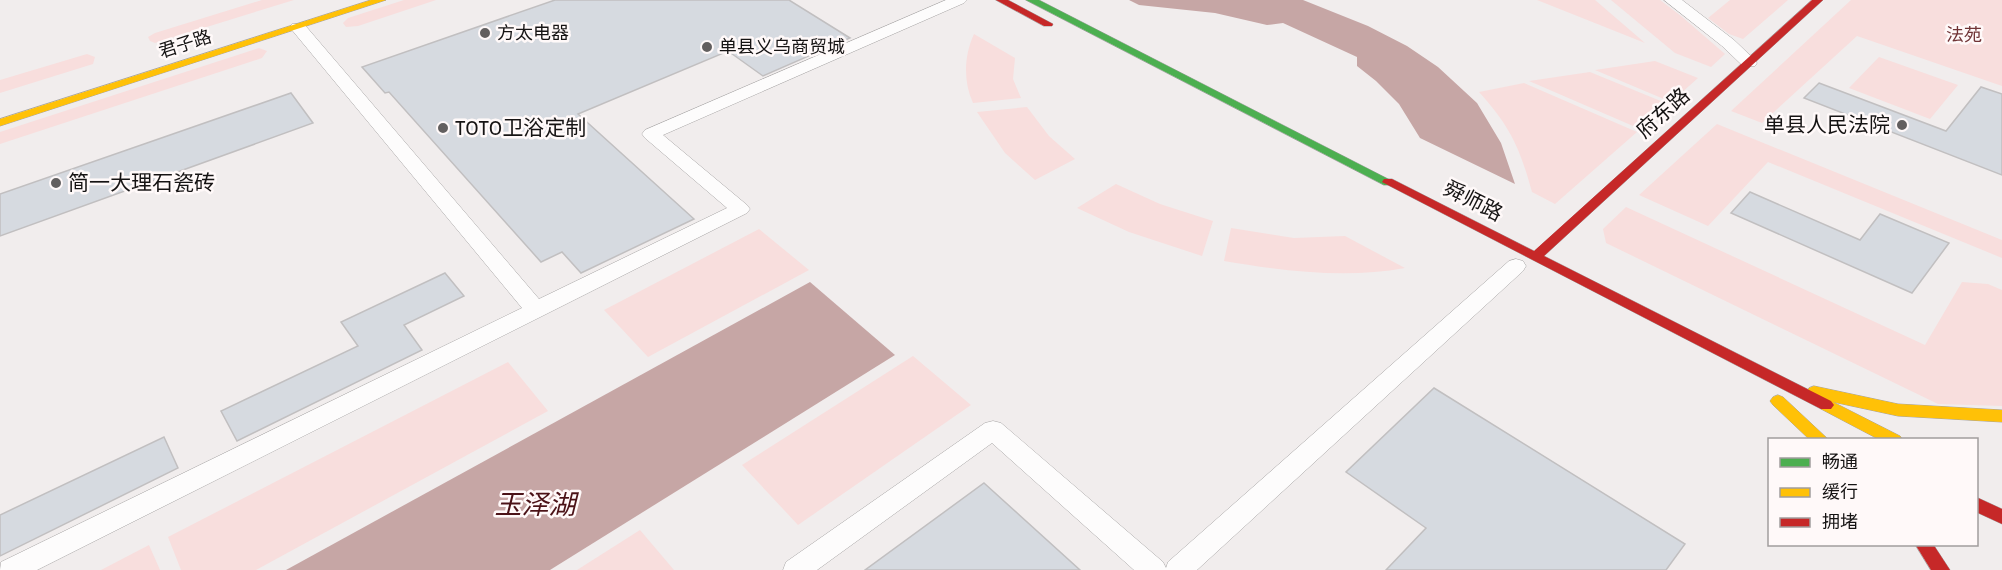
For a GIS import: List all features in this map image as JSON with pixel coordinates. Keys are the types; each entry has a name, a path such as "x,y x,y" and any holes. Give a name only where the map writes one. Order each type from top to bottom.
{"main road":[{"name":"君子路","path":"0,123 381,0"},
{"path":"1002,0 1117,60"},
{"name":"舜师路","path":"1031,0 1523,264 1791,386 1891,438"},
{"name":"府东路","path":"1523,264 1818,0"},
{"path":"1791,386 1898,410 2002,416"},
{"path":"1819,438 1773,399 1831,429"},
{"path":"1978,505 2002,517"},
{"path":"1924,546 1941,570"}],"street":[{"path":"11,570 740,209 651,134 959,0"},
{"path":"1672,0 1728,43 1749,63"},
{"path":"298,27 536,310"},
{"path":"1178,570 1523,264"},
{"path":"795,570 993,429 1153,570"}],"green space":[{"path":"262,0 294,0 155,43 148,37 155,33"},
{"path":"404,0 436,0 358,26 346,27 343,23 348,18"},
{"path":"1537,0 1595,0 1645,43"},
{"path":"1611,0 1660,0 1725,54 1711,67 1675,53"},
{"path":"1730,0 1788,0 1743,39 1729,34 1708,18"},
{"name":"法苑","path":"1851,0 2002,0 2002,86 1857,36 1762,123 1731,111"},
{"path":"974,34 1015,58 1013,79 1021,98 973,103 966,68 968,51"},
{"path":"259,48 267,51 262,58 0,144 0,132"},
{"path":"87,54 95,57 93,64 0,93 0,80"},
{"path":"1879,57 1958,85 1930,119 1849,88"},
{"path":"1655,61 1698,78 1671,102 1595,70"},
{"path":"1590,72 1668,104 1640,129 1529,81"},
{"path":"1524,83 1637,132 1555,204 1532,192 1513,138 1499,116 1479,92"},
{"path":"1027,107 1049,136 1075,159 1035,180 1005,153 977,112"},
{"path":"1717,124 2002,240 2002,258 1768,162 1708,226 1639,195"},
{"path":"1116,184 1160,204 1213,221 1202,256 1129,232 1077,208"},
{"path":"1626,207 1925,345 1962,282 1988,284 2002,290 2002,406 1938,404 1606,243 1603,229"},
{"path":"1231,228 1294,238 1345,236 1405,268 1337,273 1269,268 1224,261"},
{"path":"759,229 809,270 648,357 604,310"},
{"path":"913,356 971,405 798,525 742,465"},
{"path":"508,362 548,411 256,570 181,570 168,537"},
{"path":"640,530 674,570 577,570"},
{"path":"149,545 160,570 101,570"}],"water":[{"path":"1129,0 1303,0 1368,26 1407,46 1438,67 1477,103 1501,143 1515,184 1420,138 1399,104 1357,66 1357,57 1283,23 1267,25 1215,13 1139,5"},
{"name":"玉泽湖","path":"810,282 895,355 550,570 286,570"}],"building":[{"path":"555,0 789,0 850,38 763,76 728,51 578,114 694,219 581,273 562,252 541,262 389,92 385,93 362,67"},
{"name":"单县人民法院","path":"1819,83 1946,131 1981,87 2002,94 2002,175 1804,98"},
{"path":"291,93 313,123 0,236 0,194"},
{"path":"1750,192 1860,240 1880,214 1949,243 1912,293 1731,213"},
{"path":"445,273 464,296 404,325 422,350 237,441 221,411 358,346 341,322"},
{"path":"1434,388 1685,544 1666,570 1386,570 1426,528 1346,472"},
{"path":"164,437 178,468 0,556 0,515"},
{"path":"984,483 1080,570 865,570"}],"traffic: fast":[{"path":"1031,0 1388,182"}],"traffic: slow":[{"path":"0,123 381,0"},
{"path":"1814,392 1898,410 2002,416"},
{"path":"1778,401 1819,438"},
{"path":"1826,405 1891,438"}],"traffic: jam":[{"path":"1001,0 1048,24"},
{"path":"1536,256 1818,0"},
{"path":"1388,182 1826,405"},
{"path":"1978,505 2002,517"},
{"path":"1924,546 1941,570"}],"place":[{"name":"方太电器","path":"485,33"},
{"name":"单县义乌商贸城","path":"707,47"},
{"name":"单县人民法院","path":"1902,125"},
{"name":"TOTO卫浴定制","path":"443,128"},
{"name":"简一大理石瓷砖","path":"56,183"}]}
